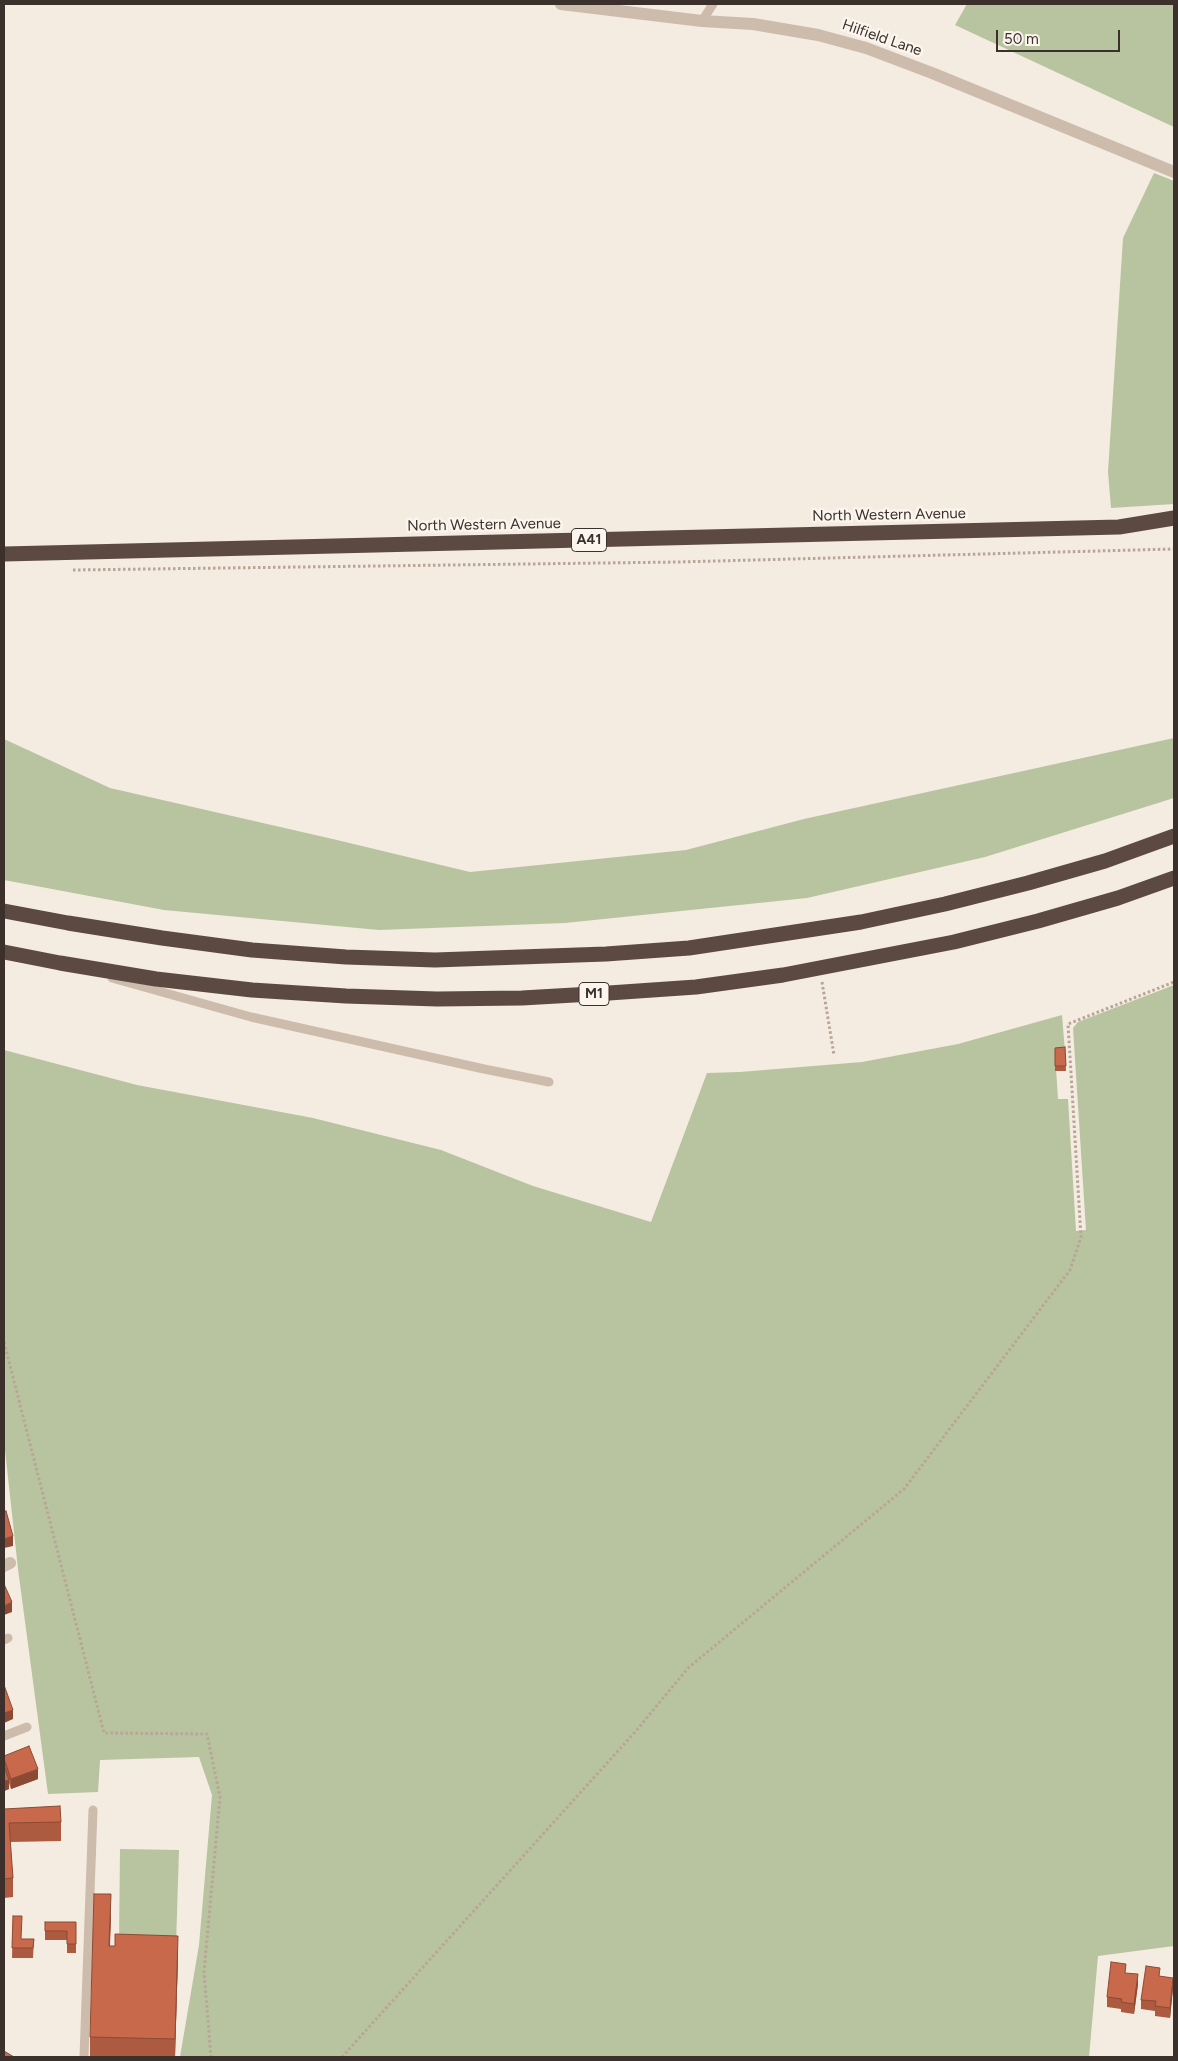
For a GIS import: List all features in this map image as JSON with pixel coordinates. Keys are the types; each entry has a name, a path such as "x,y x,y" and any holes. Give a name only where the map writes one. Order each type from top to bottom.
{"highway":[{"name":"North Western Avenue","path":"4,554 1119,527 1174,518"},
{"path":"4,911 68,924 252,950 435,960 606,954 689,948 870,920 945,904 1028,883 1105,861 1174,836"},
{"name":"M1","path":"4,952 156,979 252,990 346,996 437,999 522,998 696,987 820,968 954,942 1056,916 1174,878"}],"street":[{"name":"Hilfield Lane","path":"561,4 702,21 784,28 866,48 1174,172"}],"lane":[{"path":"702,21 713,4"},
{"path":"60,963 251,1017 550,1082"},
{"path":"4,1736 27,1727"},
{"path":"84,2057 93,1810"}],"path":[{"path":"63,570 678,562 1174,550"},
{"path":"820,968 834,1055"},
{"path":"342,2057 635,1732 688,1668 904,1489 1070,1270 1081,1238 1068,1024 1174,982"},
{"path":"4,1342 104,1733 207,1734 220,1797 204,1972 212,2057"}],"green space":[{"path":"967,4 1174,4 1174,127 955,25"},
{"path":"1154,173 1174,181 1174,504 1111,508 1108,472 1123,238"},
{"path":"1174,738 1174,798 985,857 807,898 565,923 379,930 164,910 4,880 4,739 110,788 470,872 686,850 804,819"},
{"path":"1174,985 1174,1946 1098,1956 1089,2057 180,2057 199,1945 212,1795 199,1757 100,1760 98,1792 48,1794 18,1569 4,1441 4,1050 137,1085 313,1118 441,1150 533,1186 651,1222 707,1073 862,1062 958,1044 1062,1015 1065,1052 1055,1053 1058,1099 1068,1099 1076,1231 1086,1230 1073,1028 1078,1022"},
{"path":"120,1849 179,1850 176,1945 119,1944"}],"building":[{"path":"1065,1047 1066,1066 1055,1066 1055,1048"},
{"path":"6,1511 13,1536 4,1539 4,1512"},
{"path":"4,1584 12,1602 4,1606"},
{"path":"4,1685 13,1710 4,1713"},
{"path":"29,1746 38,1769 11,1779 4,1756"},
{"path":"4,1766 9,1780 4,1781"},
{"path":"60,1806 61,1822 9,1823 13,1878 4,1879 4,1809"},
{"path":"94,1894 111,1894 109,1946 115,1946 115,1934 178,1936 175,2039 90,2037"},
{"path":"13,1916 22,1916 21,1939 34,1939 33,1948 12,1948"},
{"path":"45,1922 76,1922 76,1944 67,1944 67,1931 45,1931"},
{"path":"1111,1962 1126,1964 1125,1973 1138,1974 1134,2004 1121,2002 1122,1999 1107,1997"},
{"path":"1146,1966 1160,1968 1159,1976 1173,1978 1170,2008 1155,2006 1156,2001 1141,2000"},
{"path":"4,2051 14,2057 4,2057"}]}
